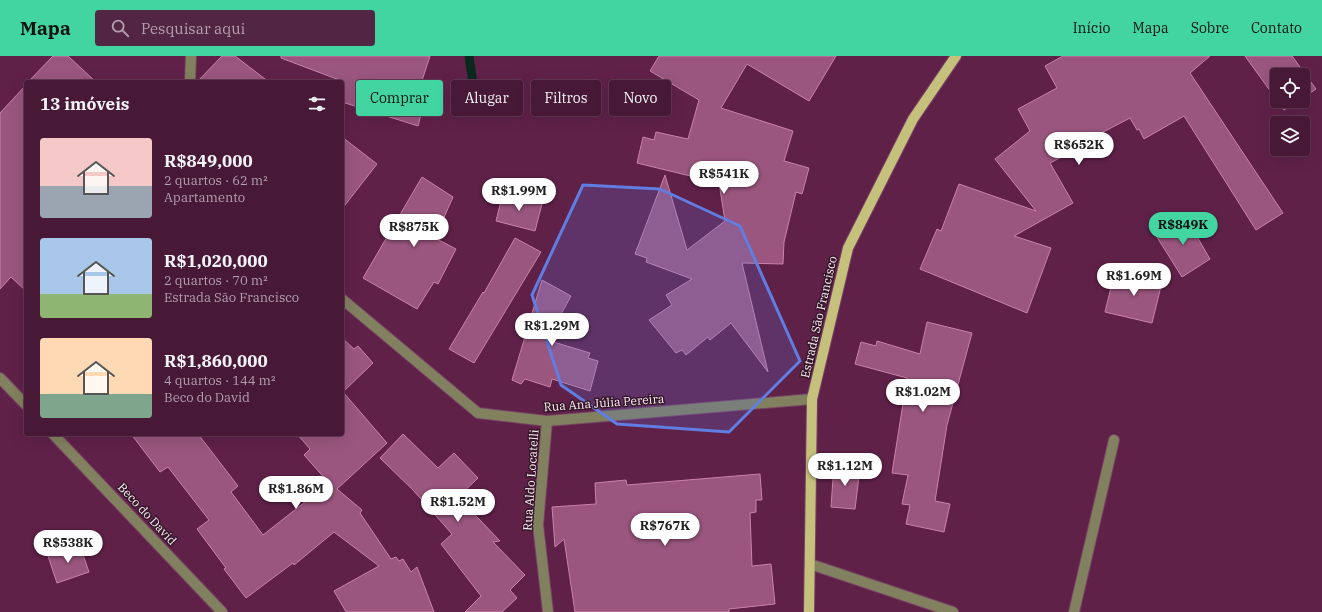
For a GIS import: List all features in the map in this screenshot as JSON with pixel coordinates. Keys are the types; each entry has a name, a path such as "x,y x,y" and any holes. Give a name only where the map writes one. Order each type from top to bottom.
{"main road":[{"name":"Estrada São Francisco","path":"809,612 812,399 848,248 913,119 956,56"}],"street":[{"path":"190,80 191,56"},
{"name":"Rua Ana Júlia Pereira","path":"344,301 478,412 548,421 812,399"},
{"path":"0,378 24,403"},
{"name":"Rua Aldo Locatelli","path":"548,421 538,525 548,612"},
{"name":"Beco do David","path":"55,436 222,612"},
{"path":"1074,612 1114,440"},
{"path":"810,564 953,612"}],"highlighted area":[{"path":"583,185 660,189 740,226 800,361 729,432 617,424 561,385 532,295"}],"building":[{"path":"53,56 68,56 94,80 30,80"},
{"path":"222,56 235,56 266,80 199,80"},
{"path":"281,56 430,56 422,80 356,80 356,106 344,103 344,80 339,80 281,58"},
{"path":"659,56 836,56 809,101 747,64 721,108 793,131 784,161 809,168 802,194 796,192 784,242 783,264 742,263 768,372 731,323 710,340 708,337 686,355 682,350 676,353 649,320 672,305 666,295 692,279 646,262 647,258 635,254 665,175 687,250 725,221 719,183 637,163 643,137 654,140 656,132 688,139 699,100 671,83 671,80 665,80 650,71"},
{"path":"1063,56 1210,56 1190,73 1283,213 1256,230 1184,116 1144,139 1139,129 1137,130 1130,118 1080,144 1081,147 1050,163 1073,203 1014,236 1051,248 1027,313 920,269 937,229 941,231 959,184 1036,211 995,159 1030,131 1018,109 1057,88 1045,66"},
{"path":"1245,56 1292,56 1301,68 1270,68 1270,90"},
{"path":"1310,81 1316,89 1310,93"},
{"path":"24,87 24,289 11,277 0,289 0,113"},
{"path":"386,116 421,116 418,126"},
{"path":"344,139 377,164 344,206"},
{"path":"422,177 453,197 435,238 456,249 438,284 434,282 417,309 363,278"},
{"path":"503,193 542,204 535,231 496,221"},
{"path":"1185,216 1210,259 1182,277 1155,234"},
{"path":"515,238 541,252 474,363 449,349 483,292 484,293"},
{"path":"1115,271 1162,282 1152,323 1105,312"},
{"path":"542,280 571,296 547,340 590,353 588,358 598,361 590,391 552,379 550,387 525,379 521,384 512,380"},
{"path":"927,322 972,333 947,425 935,501 950,504 944,532 906,524 910,505 902,504 908,475 892,473 907,378 855,364 861,342 876,346 877,341 920,354"},
{"path":"344,340 354,349 358,346 373,363 344,391"},
{"path":"344,393 387,443 337,489 362,510 360,513 391,559 396,557 399,561 403,559 411,572 417,567 434,612 346,612 334,591 379,566 334,532 294,565 293,563 246,598 197,529 209,520 168,467 160,472 133,436 200,436 238,486 231,492 263,535 329,483 304,455 310,449 299,436 344,436"},
{"path":"403,434 438,468 454,453 478,478 458,497 500,541 493,542 525,575 510,590 517,598 502,612 465,612 481,596 441,544 452,534 413,490 380,458"},
{"path":"834,464 860,468 855,509 831,507"},
{"path":"760,474 762,500 756,500 756,512 750,513 752,566 771,564 775,604 729,609 729,612 575,612 564,539 555,547 552,507 596,504 595,483 626,480 627,485"},
{"path":"80,546 89,572 57,583 48,556"}],"waterway":[{"path":"469,56 473,80"}]}
